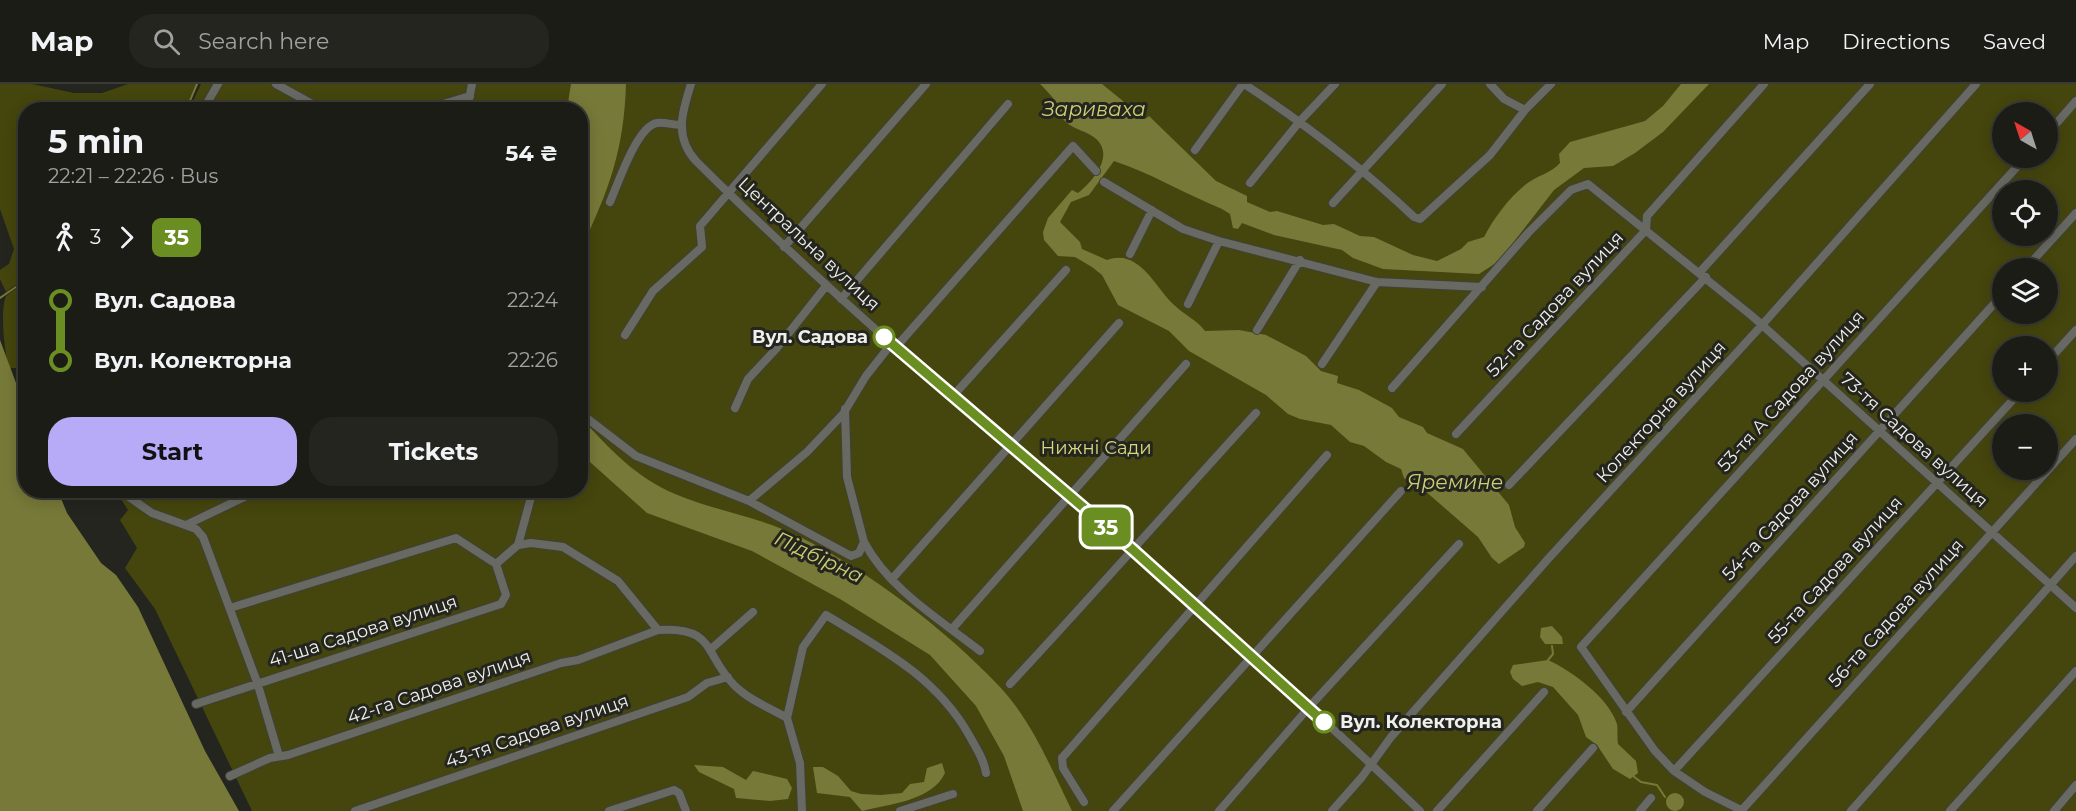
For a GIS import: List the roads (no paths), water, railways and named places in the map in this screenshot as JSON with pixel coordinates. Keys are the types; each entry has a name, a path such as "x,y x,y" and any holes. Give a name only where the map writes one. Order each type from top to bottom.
{"street":[{"path":"208,102 218,84"},
{"path":"276,84 309,102"},
{"path":"469,102 472,84"},
{"name":"Центральна вулиця","path":"691,84 681,125 683,143 688,153 826,286 1009,446 1132,549 1420,811"},
{"path":"625,335 653,291 697,254 702,247 700,226 822,84"},
{"path":"784,247 926,84"},
{"path":"1195,150 1244,84 1300,121 1363,169 1414,217 1420,219 1490,155 1525,110 1551,84"},
{"path":"1250,183 1300,121 1335,84"},
{"path":"1333,202 1442,84"},
{"path":"1490,84 1504,99 1525,110"},
{"name":"52-га Садова вулиця","path":"1456,434 1646,230 1647,216 1764,84"},
{"path":"1509,485 1703,275 1870,84"},
{"name":"Колекторна вулиця","path":"1332,811 1391,737 1548,559 1976,84"},
{"path":"450,102 470,96"},
{"path":"2058,122 2076,101"},
{"path":"841,299 1008,104"},
{"path":"610,202 639,137 650,126 658,123 681,125"},
{"path":"749,501 807,452 845,409 866,376 1072,146 1096,171"},
{"name":"53-тя А Садова вулиця","path":"1626,712 1581,647 2016,168"},
{"path":"1104,182 1183,229 1219,241 1300,260 1377,282 1482,287"},
{"name":"73-тя Садова вулиця","path":"1482,287 1528,232 1571,190 1588,184 1762,324 1879,433 2076,608"},
{"path":"1130,254 1152,210"},
{"path":"2035,258 2076,213"},
{"path":"1188,304 1219,241"},
{"path":"1257,330 1300,260"},
{"path":"953,396 1066,270"},
{"path":"1322,364 1377,282"},
{"path":"735,408 748,379 776,349 826,286"},
{"path":"1392,388 1482,287"},
{"name":"54-та Садова вулиця","path":"1626,712 1992,306"},
{"path":"892,579 1119,323"},
{"path":"2058,350 2076,330"},
{"path":"952,629 1186,364"},
{"name":"55-та Садова вулиця","path":"1674,771 2011,402"},
{"path":"845,409 847,477 865,545 892,579 922,607 980,651"},
{"path":"1010,684 1098,591 1132,549 1256,413"},
{"path":"588,419 636,456 749,501 851,556 860,553 865,545"},
{"name":"56-та Садова вулиця","path":"1743,811 2076,439"},
{"path":"1084,802 1063,768 1062,758 1194,604 1252,543 1327,455"},
{"path":"1113,811 1250,656 1401,491"},
{"path":"130,498 152,513 196,529 203,537 257,682 279,756"},
{"path":"186,525 242,498"},
{"path":"518,545 531,498"},
{"path":"230,608 456,538 496,564 518,545 531,543 563,547 618,581 658,630 690,631 711,649 728,677 752,698 787,718"},
{"path":"1219,811 1308,708 1459,544"},
{"path":"1851,811 2076,556"},
{"name":"41-ша Садова вулиця","path":"196,704 257,682 390,642 501,604 506,595 496,564"},
{"path":"711,649 753,612"},
{"path":"802,811 800,764 787,718 802,647 826,615 901,660 933,687 953,710 965,729 984,762 986,773"},
{"name":"42-га Садова вулиця","path":"230,776 279,756 561,663 578,660 658,630"},
{"path":"1950,811 2076,671"},
{"name":"43-тя Садова вулиця","path":"355,811 688,697 707,683 728,677"},
{"path":"1437,811 1544,692"},
{"path":"1626,712 1655,751 1674,771 1705,792 1743,811"},
{"path":"1537,811 1593,748"},
{"path":"2054,811 2076,785"},
{"path":"609,811 674,790 679,793 686,811"},
{"path":"900,811 953,794"},
{"path":"1640,811 1651,798"}],"water":[{"path":"571,84 626,84 625,108 618,150 600,208 588,234 588,102 568,102"},
{"path":"1040,84 1102,84 1123,101 1137,119 1145,119 1149,116 1216,181 1247,196 1247,202 1270,212 1277,211 1323,225 1334,224 1360,236 1374,237 1413,255 1437,261 1461,249 1468,242 1484,237 1502,209 1519,190 1560,163 1559,154 1570,142 1645,121 1663,106 1681,84 1709,84 1663,132 1635,153 1613,166 1584,168 1554,190 1499,261 1479,274 1383,269 1353,258 1342,250 1274,235 1242,223 1238,229 1233,228 1230,214 1222,209 1141,171 1114,161 1089,195 1071,202 1060,222 1080,242 1082,249 1107,260 1128,259 1137,264 1173,304 1205,331 1239,330 1266,335 1306,356 1321,371 1338,376 1337,383 1359,390 1392,408 1399,417 1423,427 1427,433 1463,449 1509,505 1515,527 1525,543 1524,547 1499,564 1492,558 1478,537 1424,490 1404,478 1401,469 1386,462 1364,446 1350,442 1331,425 1300,419 1288,414 1266,395 1189,351 1169,331 1118,305 1102,275 1092,267 1075,257 1058,256 1044,240 1043,232 1048,218 1072,190 1078,193 1090,182 1100,168 1103,152 1095,138 1064,120 1054,100"},
{"path":"0,340 18,388 18,498 61,498 67,513 101,563 116,575 138,607 205,751 239,811 0,811"},
{"path":"588,425 624,461 648,480 690,500 770,524 800,537 853,567 906,603 978,665 1011,700 1040,745 1072,811 1023,811 1004,756 976,706 930,655 840,599 752,551 647,513 588,460"},
{"path":"1552,626 1562,637 1563,644 1545,644 1540,637 1541,628"},
{"path":"1548,660 1588,686 1613,714 1617,724 1618,744 1636,761 1638,773 1630,779 1613,769 1597,745 1586,737 1578,715 1553,687 1538,682 1522,686 1513,679 1510,672 1513,665"},
{"path":"942,763 945,773 930,790 909,800 862,811 850,797 817,793 813,767 823,767 838,776 851,791 881,795 902,793 910,784 924,782 927,768"},
{"path":"694,765 723,767 746,780 753,771 787,779 792,788 788,799 770,801 736,798 734,789 699,772"},
{"path":"1675,793 1681,796 1684,802 1681,808 1675,811 1669,808 1666,802 1669,796"}],"waterway":[{"name":"Підбірна","path":"189,102 197,84"},
{"name":"Підбірна","path":"0,298 18,286"},
{"path":"1548,660 1553,654 1552,646"},
{"path":"1633,776 1641,782 1657,785 1665,797"}],"place":[{"name":"Вул. Садова","path":"884,337"},
{"name":"Вул. Колекторна","path":"1324,722"}],"water label":[{"name":"Зариваха","path":"1094,109"},
{"name":"Яремине","path":"1455,482"}],"park label":[{"name":"Нижні Сади","path":"1096,448"}]}
